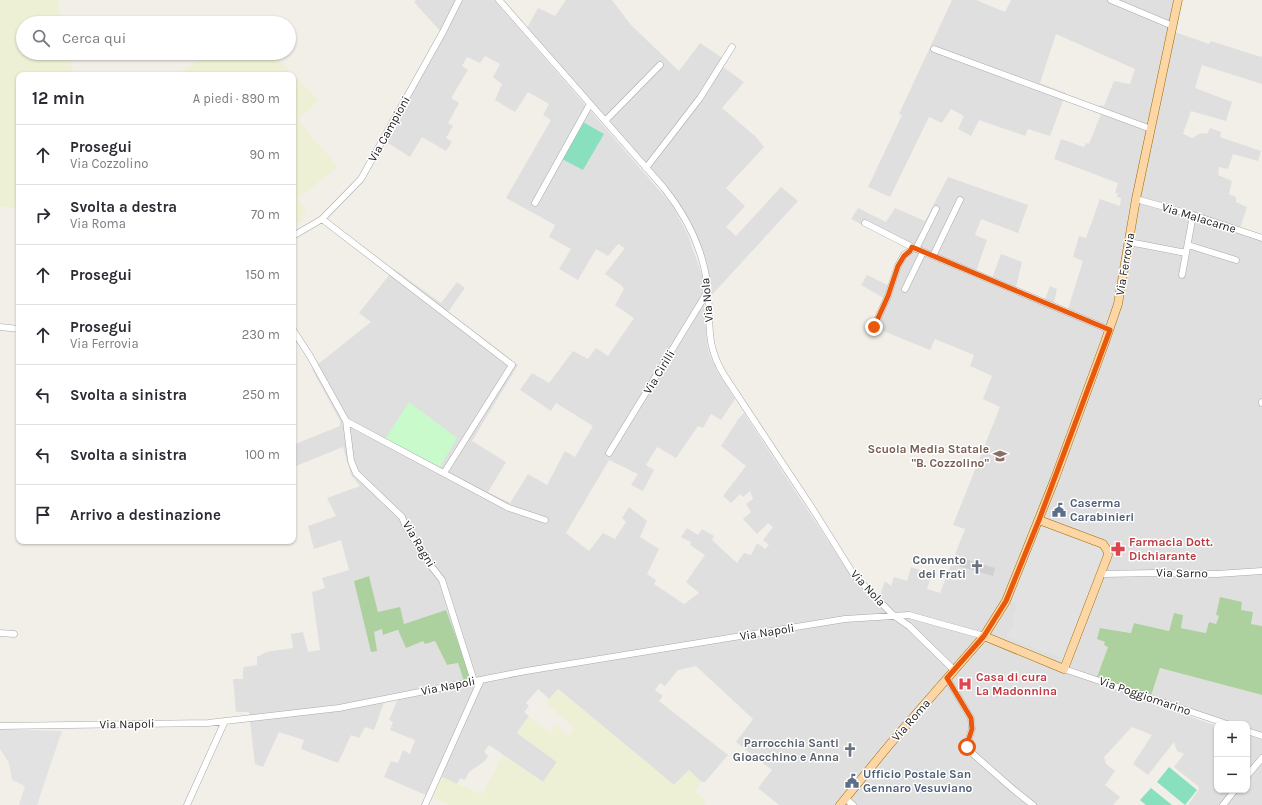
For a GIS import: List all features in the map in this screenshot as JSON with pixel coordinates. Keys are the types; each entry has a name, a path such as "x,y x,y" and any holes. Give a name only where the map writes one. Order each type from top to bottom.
{"main road":[{"name":"Via Ferrovia","path":"984,636 1006,601 1039,520 1110,330 1118,304 1136,199 1178,0"},
{"path":"984,636 1064,669 1102,574 1108,555 1108,550 1103,544 1039,520"},
{"name":"Via Roma","path":"842,802 984,636"}],"street":[{"name":"Via Campioni","path":"296,234 322,219 361,179 460,0"},
{"name":"Via Nola","path":"499,0 675,202 687,223 700,254 708,290 711,342 718,366 814,511 854,576 893,615 909,626 954,670"},
{"path":"1111,0 1173,26"},
{"path":"646,168 700,98 732,47"},
{"path":"934,49 1151,128"},
{"path":"605,121 660,65"},
{"path":"534,203 590,104"},
{"name":"Via Malacarne","path":"1136,199 1193,215 1262,238"},
{"path":"933,256 960,200"},
{"path":"874,327 888,296 898,266 904,256 914,248 936,209"},
{"path":"1182,275 1193,215"},
{"path":"322,219 512,365 444,473"},
{"path":"865,223 923,252 1110,330"},
{"path":"1129,242 1186,253"},
{"path":"1188,246 1236,260"},
{"path":"905,289 923,252"},
{"name":"Via Cirilli","path":"609,453 708,290"},
{"path":"0,327 16,329"},
{"name":"Via Ragni","path":"296,335 310,356 346,421 351,461 356,473 402,517 406,527 424,556 442,580 474,681"},
{"path":"346,421 509,508 545,520"},
{"name":"Via Sarno","path":"1102,574 1156,572 1217,574 1262,571"},
{"name":"Via Napoli","path":"0,726 200,723 339,708 526,671 846,619 909,615 984,636"},
{"path":"0,633 14,634"},
{"name":"Via Poggiomarino","path":"1064,669 1218,721"},
{"path":"947,678 971,718 972,729 967,747 973,754 1033,805"},
{"path":"425,805 481,680"},
{"path":"187,805 225,721"},
{"path":"1250,732 1262,736"},
{"path":"1250,772 1262,758"},
{"path":"1223,805 1233,793"},
{"path":"842,802 853,805"}],"shaded area":[{"path":"416,0 494,0 672,205 688,235 702,275 707,344 710,356 717,371 735,399 721,420 711,414 703,428 698,426 676,458 657,447 646,465 654,470 643,491 631,485 638,474 609,460 566,533 589,551 603,533 615,539 626,522 622,518 629,507 647,521 640,537 659,549 647,574 656,580 654,584 684,604 699,593 686,582 705,555 690,545 691,542 681,537 687,528 698,535 702,529 714,536 712,540 737,563 744,553 751,555 757,543 765,549 769,545 763,540 773,527 768,523 757,534 743,519 751,512 746,504 753,499 750,491 743,497 740,494 731,503 723,496 746,466 721,446 739,418 744,413 847,570 878,601 885,581 891,586 894,577 907,581 911,567 932,574 927,589 940,593 965,529 953,525 1000,407 983,399 992,376 970,366 974,355 935,339 930,350 876,328 887,300 861,285 867,275 890,286 907,248 851,219 858,208 886,222 895,208 925,221 948,177 1028,205 1018,233 981,219 975,235 987,240 976,271 992,278 1001,254 1022,262 1016,287 1045,299 1050,286 1057,289 1054,303 1068,309 1083,261 1073,257 1079,236 1086,238 1100,199 1120,206 1121,198 1117,197 1118,193 1115,193 1118,183 1054,159 1061,139 1084,147 1086,143 1089,144 1101,114 1097,112 1100,105 1104,106 1114,81 1130,84 1135,69 1056,34 1040,83 1066,93 1050,136 1028,129 1025,136 979,120 971,136 958,129 964,116 951,109 942,123 929,117 890,197 868,187 902,115 899,114 952,0 976,0 1005,12 1011,0 1182,0 1175,32 1209,44 1211,41 1261,57 1262,56 1262,84 1202,65 1195,88 1232,102 1226,121 1191,111 1183,134 1192,138 1201,133 1207,134 1210,128 1221,132 1220,137 1261,151 1258,161 1233,154 1228,169 1219,167 1218,175 1232,181 1229,194 1236,197 1236,202 1247,207 1240,228 1262,236 1262,626 1251,624 1253,612 1216,615 1219,616 1216,624 1206,633 1181,628 1174,613 1169,631 1134,623 1132,633 1101,628 1108,647 1097,677 1069,667 1068,671 1214,725 1214,793 1250,793 1250,736 1262,740 1262,805 1188,805 1199,789 1198,786 1174,767 1184,754 1177,751 1174,742 1148,775 1133,764 1152,735 1132,727 1104,757 1106,764 1115,771 1105,785 1120,797 1113,805 779,805 758,788 772,770 736,742 753,719 696,666 678,670 665,686 660,683 655,690 663,696 659,701 728,755 705,782 701,782 689,770 674,785 558,689 549,699 538,689 526,703 529,706 524,712 529,716 517,733 557,762 543,782 489,745 484,752 488,756 485,761 469,772 465,780 460,778 457,784 435,774 426,795 384,777 391,761 398,763 403,750 410,754 415,740 390,730 393,722 389,720 398,699 384,702 374,730 365,727 359,738 351,735 338,763 301,749 304,740 279,732 263,767 255,764 249,712 236,712 233,679 243,679 244,667 257,665 257,657 266,652 293,648 291,634 303,632 308,652 320,650 312,592 325,588 322,578 349,570 341,540 314,549 308,526 336,516 327,498 360,486 351,475 343,447 296,466 296,444 340,426 340,421 312,369 371,322 359,313 394,269 441,303 457,282 465,288 445,316 518,365 472,441 506,462 488,492 510,503 528,474 547,485 565,451 575,457 593,426 556,403 551,411 520,390 532,373 549,383 573,351 588,359 596,348 608,356 634,318 615,305 624,289 605,274 625,248 618,244 608,256 596,249 578,280 559,269 571,249 549,237 555,225 506,198 551,120 543,115 549,104 528,92 515,112 495,100 502,84 493,77 500,64 485,56 480,63 467,57 462,66 468,70 451,98 459,103 448,123 453,126 446,138 452,142 446,151 422,137 410,157 380,138 440,31 414,2","holes":["369,576 378,612 404,624 446,611 464,680 458,663 447,665 435,641 423,640 399,630 384,635 382,629 374,632 354,581"]},
{"path":"566,0 612,0 631,25 679,71 700,43 727,61 723,67 744,82 722,108 755,136 764,147 726,188 745,206 726,227 736,236 781,187 798,201 711,296 686,217 527,28 538,8 555,16"},
{"path":"1043,524 1102,547 1105,554 1064,659 1006,637 1014,623 1013,614 1018,605 1011,602"},
{"name":"Convento dei Frati","path":"961,558 995,568 993,576 959,566"},
{"path":"1160,668 1262,695 1262,734 1250,730 1250,721 1224,721 1151,696"},
{"path":"0,729 62,731 37,805 19,805 25,786 12,780 9,763 0,749"}],"green space":[{"path":"0,0 58,0 61,16 16,16 16,60 70,60 73,72 16,72 16,209 0,206"},
{"path":"197,60 280,60 291,72 181,72"},
{"path":"296,77 319,101 298,120 338,167 297,199 307,211 302,216 304,219 296,223"},
{"path":"583,122 604,134 583,170 562,159"},
{"path":"409,402 457,438 439,469 384,441"},
{"path":"369,576 378,612 400,607 404,624 446,610 472,680 464,681 458,663 447,665 435,641 425,644 423,641 406,648 398,630 383,635 382,629 374,632 377,651 371,652 354,581"},
{"path":"1220,597 1242,602 1241,610 1253,612 1251,624 1262,626 1262,695 1160,668 1151,696 1097,677 1108,647 1104,645 1105,642 1097,639 1100,628 1131,633 1134,623 1169,631 1174,613 1183,615 1181,628 1206,633 1209,622 1216,624 1219,616 1216,615"},
{"path":"558,689 674,785 689,770 701,782 695,792 706,801 704,805 449,805 433,798 441,777 482,794 503,755 543,782 557,762 517,733 529,716 550,733 557,725 569,735 574,728 546,703"},
{"path":"1169,767 1197,790 1185,805 1157,782"},
{"path":"1151,788 1172,805 1146,805 1140,800"}],"place":[{"name":"Scuola Media Statale \"B. Cozzolino\"","path":"1000,456"},
{"name":"Caserma Carabinieri","path":"1059,510"},
{"name":"Farmacia Dott. Dichiarante","path":"1118,549"},
{"name":"Convento dei Frati","path":"977,567"},
{"name":"Casa di cura La Madonnina","path":"965,684"},
{"name":"Parrocchia Santi Gioacchino e Anna","path":"850,750"},
{"name":"Ufficio Postale San Gennaro Vesuviano","path":"852,781"}],"route":[{"path":"874,327 888,296 898,266 912,247 1110,330 1076,417 1054,481 1006,601 984,636 947,678 955,694 963,703 971,718 972,729 967,747"}]}
